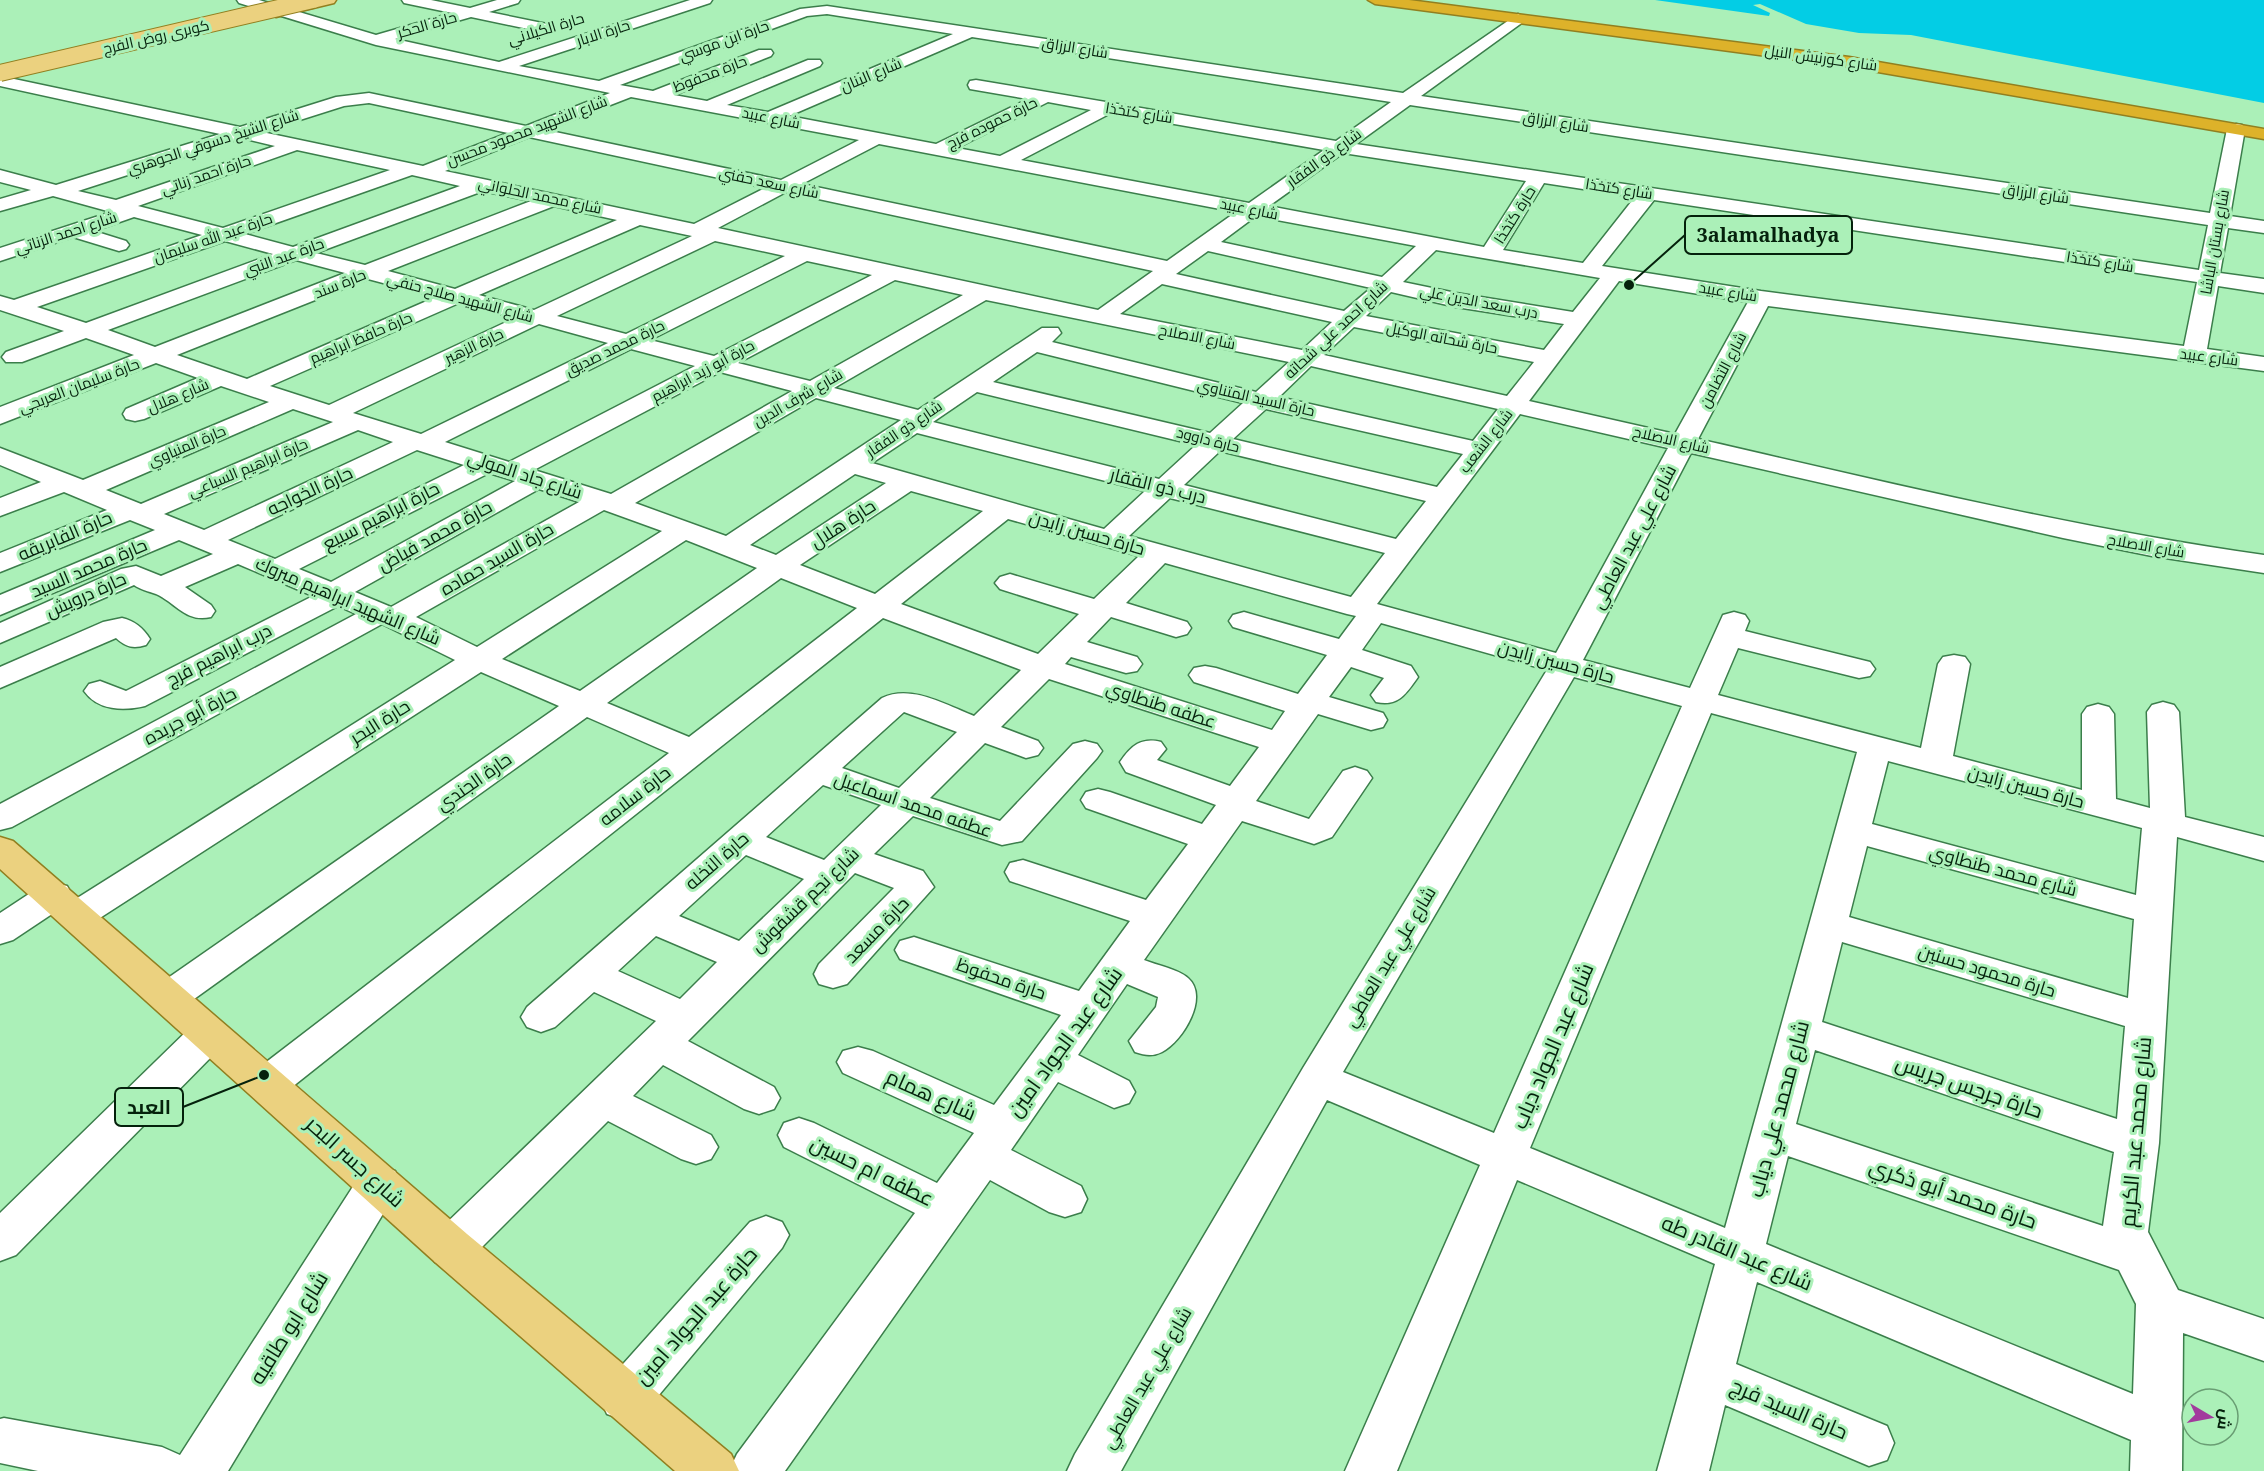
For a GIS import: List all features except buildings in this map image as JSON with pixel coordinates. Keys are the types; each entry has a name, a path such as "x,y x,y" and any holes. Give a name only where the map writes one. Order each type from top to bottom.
{"highway":[{"name":"شارع كورنيش النيل","path":"1375,0 1849,62 2264,134"},
{"path":"1422,0 1688,31 1837,45"},
{"path":"1466,0 1688,31 1784,47 1849,62"},
{"name":"شارع كورنيش النيل","path":"1819,41 2264,123"}],"main road":[{"name":"كوبرى روض الفرج","path":"0,73 313,0"},
{"path":"0,69 282,5 329,0"},
{"path":"0,79 282,5"},
{"name":"شارع جسر البحر","path":"0,849 451,1248 713,1471"}],"street":[{"name":"شارع عبيد","path":"244,0 282,5 320,24 376,40 455,57 1490,254 1761,298 2264,364"},
{"path":"409,0 468,13"},
{"name":"حارة الحكر","path":"376,40 513,0"},
{"name":"حارة الابار","path":"500,66 705,0"},
{"path":"848,12 877,0"},
{"name":"حارة ابن موسي","path":"602,86 811,10 848,12"},
{"name":"شارع الرزاق","path":"848,12 1875,171 2264,227"},
{"name":"حارة الكيلاني","path":"468,13 553,26 517,38"},
{"name":"شارع ذو الفقار","path":"729,546 1033,344 1090,316 1164,272 1518,19"},
{"name":"شارع البنان","path":"770,118 971,32"},
{"path":"696,35 814,63 709,106"},
{"path":"583,39 615,46"},
{"name":"حارة الكيلاني","path":"455,57 486,47"},
{"path":"647,52 772,80"},
{"name":"حارة محفوظ","path":"655,96 765,53"},
{"name":"شارع محمد الحلواني","path":"0,79 1090,316"},
{"name":"شارع كتخذا","path":"976,85 1340,147 2264,286"},
{"name":"شارع الشهيد محمود محسن","path":"418,170 526,132 630,91"},
{"name":"حارة حموده فرج","path":"938,150 1046,97"},
{"name":"شارع الشيخ دسوقي الجوهري","path":"0,205 342,101 369,98"},
{"name":"شارع سعد حفني","path":"369,98 783,186 1164,272"},
{"path":"1002,162 1108,108"},
{"name":"شارع بستان الباشا","path":"2194,355 2236,129"},
{"name":"حارة الزهير","path":"330,414 536,317 706,231 783,186 877,138"},
{"name":"حارة احمد زناتي","path":"124,209 297,144"},
{"name":"حارة عبد الله سليمان","path":"7,306 418,170"},
{"name":"شارع الشهيد صلاح حنفي","path":"0,176 812,390 916,421"},
{"name":"حارة كتخذا","path":"1490,254 1539,176"},
{"name":"حارة عبد النبي","path":"14,357 483,184"},
{"path":"1588,270 1649,193"},
{"name":"حارة سند","path":"159,355 554,199"},
{"name":"شارع احمد الزناتي","path":"0,255 74,231 124,209"},
{"name":"حارة حافظ ابراهيم","path":"248,387 640,217"},
{"path":"74,231 119,245"},
{"name":"شارع احمد علي شحاته","path":"1108,539 1431,243"},
{"name":"درب سعد الدين علي","path":"1204,244 1456,300 1580,320"},
{"name":"حارة محمد صديق","path":"419,442 807,253"},
{"name":"حارة أبو زيد ابراهيم","path":"513,471 894,272"},
{"name":"حارة شحاته الوكيل","path":"1164,272 1348,319 1550,358"},
{"name":"شارع الشعب","path":"1366,610 1403,549 1614,274"},
{"name":"شارع شرف الدين","path":"607,502 812,390 983,292"},
{"name":"شارع التضامن","path":"1684,442 1761,298"},
{"name":"شارع جاد المولي","path":"7,306 85,330 330,414 607,502 729,546 879,606 1054,656"},
{"name":"شارع الاصلاح","path":"1090,316 1306,358 1684,442 2063,530 2152,548 2264,564"},
{"name":"حارة السيد المتناوي","path":"1033,344 1480,450"},
{"name":"حارة سليمان العربجي","path":"0,416 159,355"},
{"name":"شارع هلال","path":"135,414 220,378"},
{"name":"حارة داوود","path":"973,384 1443,497"},
{"name":"حارة المنياوي","path":"0,508 74,486 291,401"},
{"name":"درب ذو الفقار","path":"916,421 1403,549"},
{"name":"حارة ابراهيم السباعي","path":"135,512 356,422"},
{"name":"حارة الخواجه","path":"192,535 419,442"},
{"name":"شارع علي عبد العاطي","path":"1094,1471 1318,1079 1565,665 1684,442"},
{"name":"شارع الشهيد ابراهيم مبروك","path":"0,456 386,615 478,660 694,750"},
{"name":"حارة حسين زايدن","path":"851,465 1108,539 1565,665 2264,849"},
{"name":"حارة ابراهيم سبيع","path":"275,570 513,471"},
{"name":"حارة محمد فياض","path":"334,594 513,471"},
{"name":"حارة هلال","path":"779,566 908,481"},
{"name":"حارة السيد حماده","path":"386,615 607,502"},
{"name":"حارة سلامه","path":"267,1084 1003,509"},
{"name":"حارة الفابريقه","path":"0,563 135,512"},
{"name":"حارة البحر","path":"0,931 65,905 478,660 684,529"},
{"name":"حارة محمد السيد","path":"0,606 192,535"},
{"name":"شارع نجم قشقوش","path":"451,1248 1159,553"},
{"path":"163,586 238,554"},
{"name":"حارة الجندي","path":"169,997 779,566"},
{"name":"حارة درويش","path":"0,634 131,574 138,574 154,585 163,586 200,611"},
{"path":"1010,583 1176,628"},
{"name":"درب ابراهيم فرج","path":"100,691 121,701 134,699 334,594"},
{"name":"شارع عبد الجواد امين","path":"755,1471 1345,652 1366,610"},
{"name":"حارة أبو جريده","path":"0,819 386,615"},
{"path":"1204,675 1308,704 1379,708 1402,677 1400,673 1345,652 1245,621"},
{"path":"0,679 114,628 124,628 135,639"},
{"name":"شارع عبد الجواد دياب","path":"1371,1471 1730,629 1859,669"},
{"path":"1054,656 1126,664"},
{"name":"عطفه طنطاوي","path":"1054,656 1280,743"},
{"path":"1935,763 1954,664"},
{"name":"حارة النخله","path":"541,1017 893,705 899,702 914,704 979,729"},
{"name":"شارع محمد عبد الكريم","path":"2156,1449 2160,1304 2150,1279 2134,1256 2125,1232 2138,1143 2154,912 2164,823 2163,712"},
{"path":"2098,714 2099,806"},
{"path":"979,729 1026,748"},
{"name":"شارع محمد علي دياب","path":"1683,1471 1875,747"},
{"path":"1149,749 1137,762 1138,765 1314,833 1320,829 1355,778"},
{"name":"عطفه محمد اسماعيل","path":"818,772 999,834 1009,833 1085,751"},
{"path":"1098,800 1210,839"},
{"name":"شارع محمد طنطاوي","path":"1852,830 2154,912"},
{"path":"741,840 839,867"},
{"name":"حارة مسعد","path":"833,974 916,888 910,880 839,867"},
{"path":"1023,872 1155,916"},
{"path":"652,919 746,959"},
{"name":"حارة محمود حسنين","path":"1828,924 2146,1018"},
{"name":"حارة محفوظ","path":"914,950 1088,1009"},
{"path":"1120,966 1174,988 1179,995 1180,1003 1149,1041"},
{"path":"590,974 672,1031 759,1098"},
{"name":"حارة جرجس جريس","path":"1800,1030 2138,1143"},
{"path":"0,1242 208,1035"},
{"path":"1051,1060 1113,1092"},
{"name":"شارع همام","path":"858,1062 993,1142 1065,1199"},
{"name":"شارع عبد القادر طه","path":"1318,1079 1741,1254 2156,1449"},
{"path":"602,1099 696,1147"},
{"name":"حارة محمد أبو ذكري","path":"1772,1133 2134,1256"},
{"name":"عطفه ام حسين","path":"800,1135 945,1207"},
{"name":"شارع ابو طاقيه","path":"200,1471 380,1184"},
{"name":"حارة عبد الجواد امين","path":"625,1398 766,1235"},
{"path":"2160,1304 2264,1340"},
{"name":"حارة السيد فرج","path":"1709,1375 1869,1443"},
{"path":"4,1441 162,1471"}],"water":[{"path":"1655,0 2264,0 2264,103 1911,35 1859,33 1806,24 1760,4 1753,5 1770,13 1769,16"}],"place":[{"name":"3alamalhadya","path":"1629,285"},
{"name":"العبد","path":"264,1075"}]}
